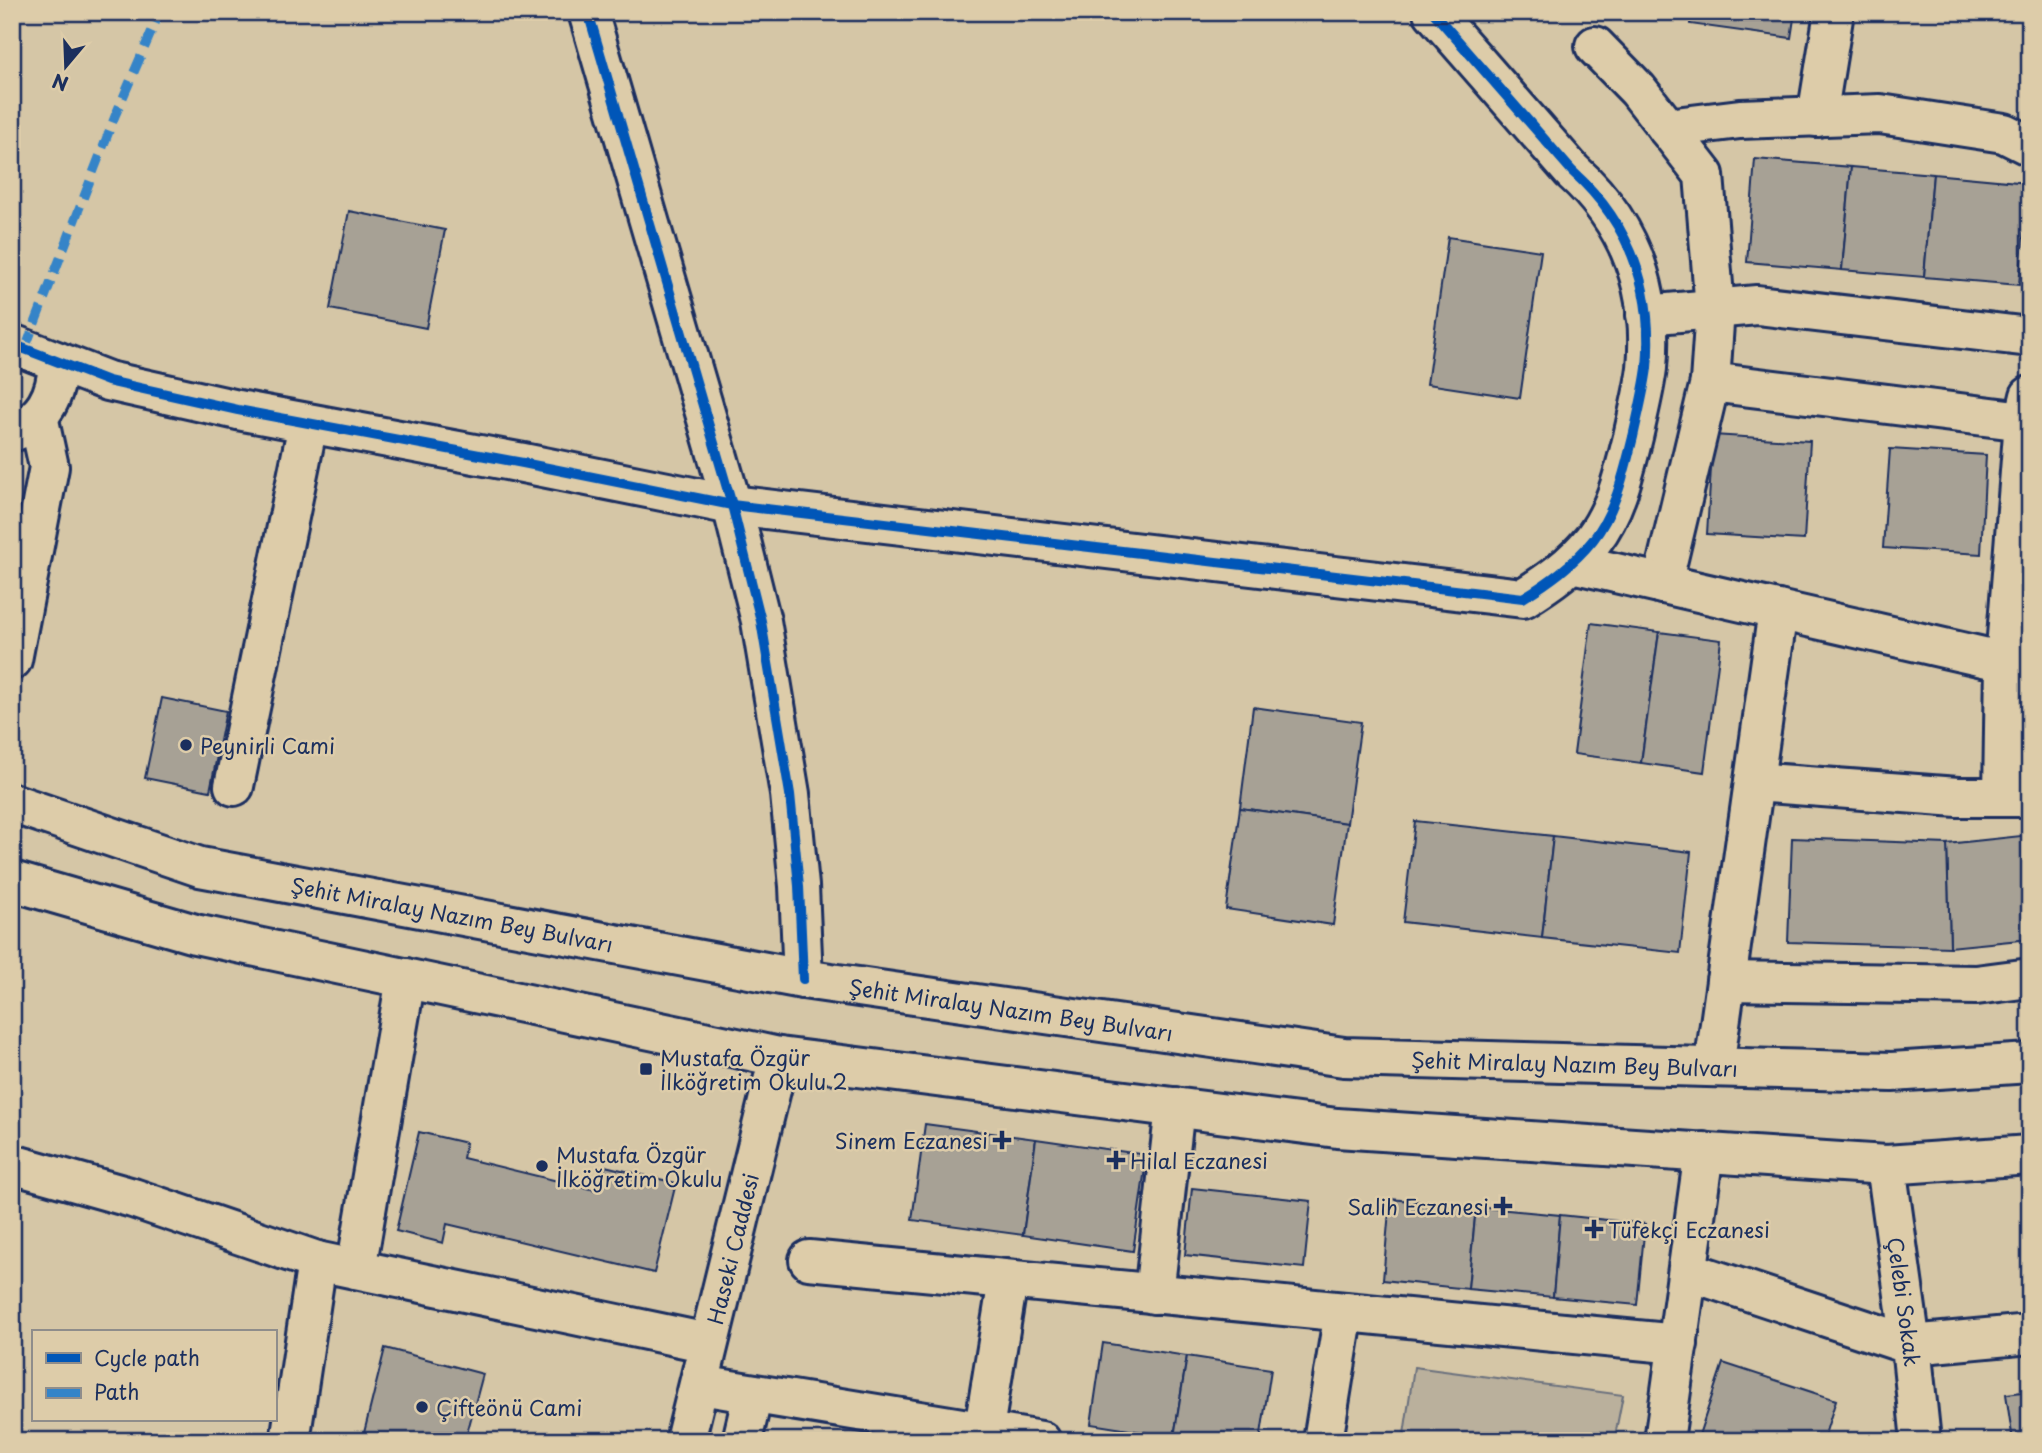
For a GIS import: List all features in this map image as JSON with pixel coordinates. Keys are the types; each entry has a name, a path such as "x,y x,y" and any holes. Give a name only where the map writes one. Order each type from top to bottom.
{"street":[{"path":"588,12 732,505 761,621 788,781 799,886 803,979"},
{"path":"12,344 108,381 308,424 732,505 1522,597 1549,582 1572,563 1593,540 1608,517 1619,491 1647,367 1644,297 1632,251 1611,212 1433,12"},
{"path":"1817,117 1834,12"},
{"path":"1595,46 1638,90 1703,175 1716,309 1710,382 1662,584"},
{"path":"1667,128 1740,119 1880,114 2004,133 2030,146"},
{"path":"1646,315 1757,304 2030,337"},
{"path":"12,660 49,467 25,424 48,405 54,391 58,362"},
{"path":"1710,382 2027,408 2005,662 2017,797 1958,797 1754,782"},
{"path":"234,786 308,424"},
{"path":"1572,563 2005,662"},
{"path":"1714,1067 1778,610"},
{"name":"Şehit Miralay Nazım Bey Bulvarı","path":"12,803 200,867 803,979 1344,1057 1892,1073 2030,1063"},
{"path":"12,881 195,934 779,1057 1338,1128 1886,1165 2030,1155"},
{"path":"356,1269 406,978"},
{"path":"1726,981 1976,985 2030,978"},
{"name":"Haseki Caddesi","path":"685,1441 779,1057"},
{"path":"1154,1294 1175,1107"},
{"path":"1664,1441 1704,1152"},
{"path":"12,1164 133,1198 317,1261 708,1343"},
{"name":"Çelebi Sokak","path":"1886,1165 1922,1441"},
{"path":"809,1260 1678,1344"},
{"path":"290,1441 317,1261"},
{"path":"1688,1271 1911,1345 2030,1334"},
{"path":"983,1436 1008,1280"},
{"path":"1324,1441 1344,1312"},
{"path":"700,1385 983,1436 1041,1441"},
{"path":"741,1441 753,1394"}],"shaded area":[{"path":"1414,1367 1623,1395 1614,1441 1403,1441"}],"building":[{"path":"1691,12 1795,12 1791,38 1690,24"},
{"path":"1755,159 1851,167 1842,270 1747,262"},
{"path":"1851,167 1933,174 1924,277 1842,270"},
{"path":"1933,174 2028,183 2019,285 1924,277"},
{"path":"349,211 445,230 426,328 330,309"},
{"path":"1448,237 1541,251 1520,398 1427,384"},
{"path":"1713,435 1810,441 1804,540 1707,534"},
{"path":"1890,449 1986,455 1981,554 1883,548"},
{"path":"1591,623 1659,632 1641,763 1574,754"},
{"path":"1659,632 1721,640 1704,772 1641,763"},
{"name":"Peynirli Cami","path":"162,698 226,711 210,791 145,778"},
{"path":"1253,707 1361,722 1347,823 1240,808"},
{"path":"1240,808 1347,823 1333,925 1226,909"},
{"path":"1415,821 1553,836 1542,938 1403,922"},
{"path":"2030,835 2030,939 1950,947 1947,844"},
{"path":"1553,836 1691,852 1680,953 1542,938"},
{"path":"1792,838 1947,844 1950,947 1788,942"},
{"path":"925,1124 1036,1139 1023,1235 912,1220"},
{"path":"419,1132 466,1143 463,1158 599,1191 605,1166 676,1183 654,1273 447,1224 443,1243 396,1231"},
{"path":"1036,1139 1147,1155 1133,1251 1023,1235"},
{"path":"1192,1188 1311,1201 1304,1268 1185,1255"},
{"path":"1390,1199 1476,1207 1468,1289 1383,1280"},
{"path":"1476,1207 1560,1215 1553,1297 1468,1289"},
{"path":"1560,1215 1645,1224 1637,1305 1553,1297"},
{"path":"1103,1343 1187,1356 1174,1437 1091,1424"},
{"name":"Çifteönü Cami","path":"385,1348 483,1374 465,1441 362,1441"},
{"path":"1187,1356 1271,1369 1260,1441 1198,1441 1174,1437"},
{"path":"1723,1363 1836,1400 1823,1441 1697,1441"},
{"path":"2030,1391 2030,1441 2013,1441 2006,1394"}],"marked path":[{"path":"25,349 115,116 160,12"}],"cycle path":[{"path":"588,12 732,505 761,621 790,794 799,886 803,979"},
{"path":"12,344 108,381 238,410 732,505 1523,598 1577,557 1593,540 1608,516 1630,451 1646,377 1647,312 1634,260 1610,213 1433,12"}],"place":[{"name":"Peynirli Cami","path":"186,745"},
{"name":"Mustafa Özgür İlköğretim Okulu 2","path":"646,1069"},
{"name":"Sinem Eczanesi","path":"1002,1140"},
{"name":"Hilal Eczanesi","path":"1116,1160"},
{"name":"Mustafa Özgür İlköğretim Okulu","path":"542,1166"},
{"name":"Salih Eczanesi","path":"1503,1206"},
{"name":"Tüfekçi Eczanesi","path":"1594,1229"},
{"name":"Çifteönü Cami","path":"422,1407"}]}
